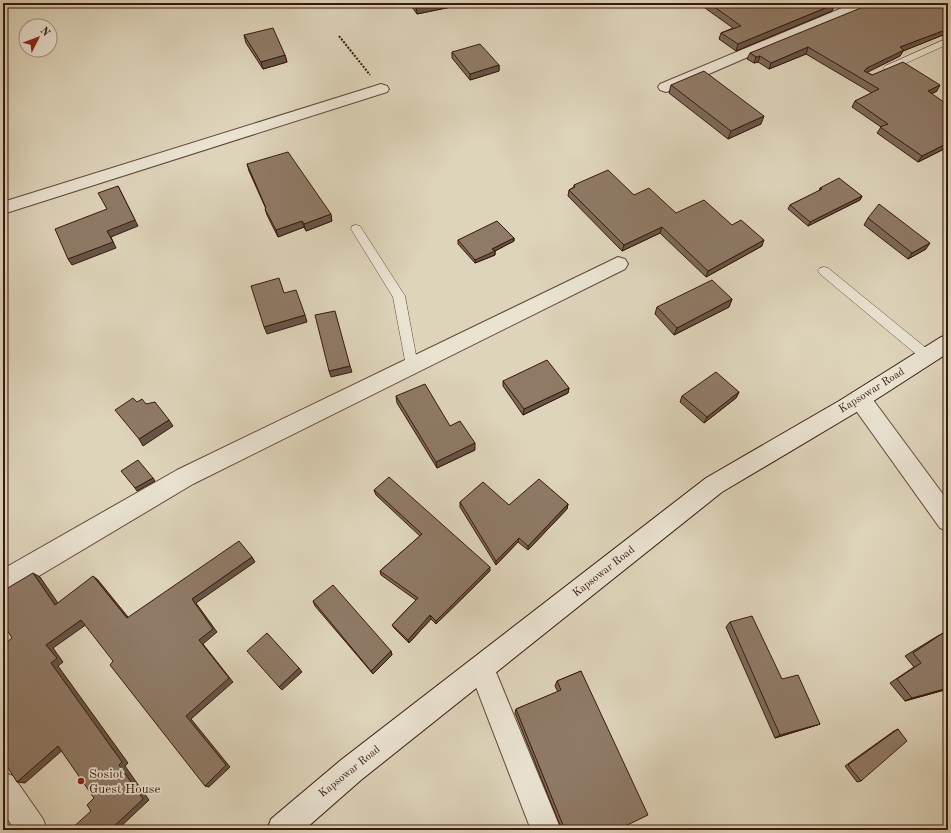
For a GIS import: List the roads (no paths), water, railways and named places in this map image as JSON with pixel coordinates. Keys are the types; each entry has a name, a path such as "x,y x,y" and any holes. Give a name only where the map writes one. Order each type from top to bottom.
{"street":[{"path":"666,87 780,38 868,3"},
{"path":"3,208 381,89"},
{"path":"3,583 185,477 618,264"},
{"name":"Kapsowar Road","path":"282,830 351,770 482,669 714,485 860,399 948,343"},
{"path":"860,399 948,520"},
{"path":"482,669 546,830"},
{"path":"3,786 32,830"}],"lane":[{"path":"883,71 948,41"},
{"path":"356,229 399,296 412,366"},
{"path":"824,271 927,356"}],"place":[{"name":"Sosiot Guest House","path":"81,781"}]}
